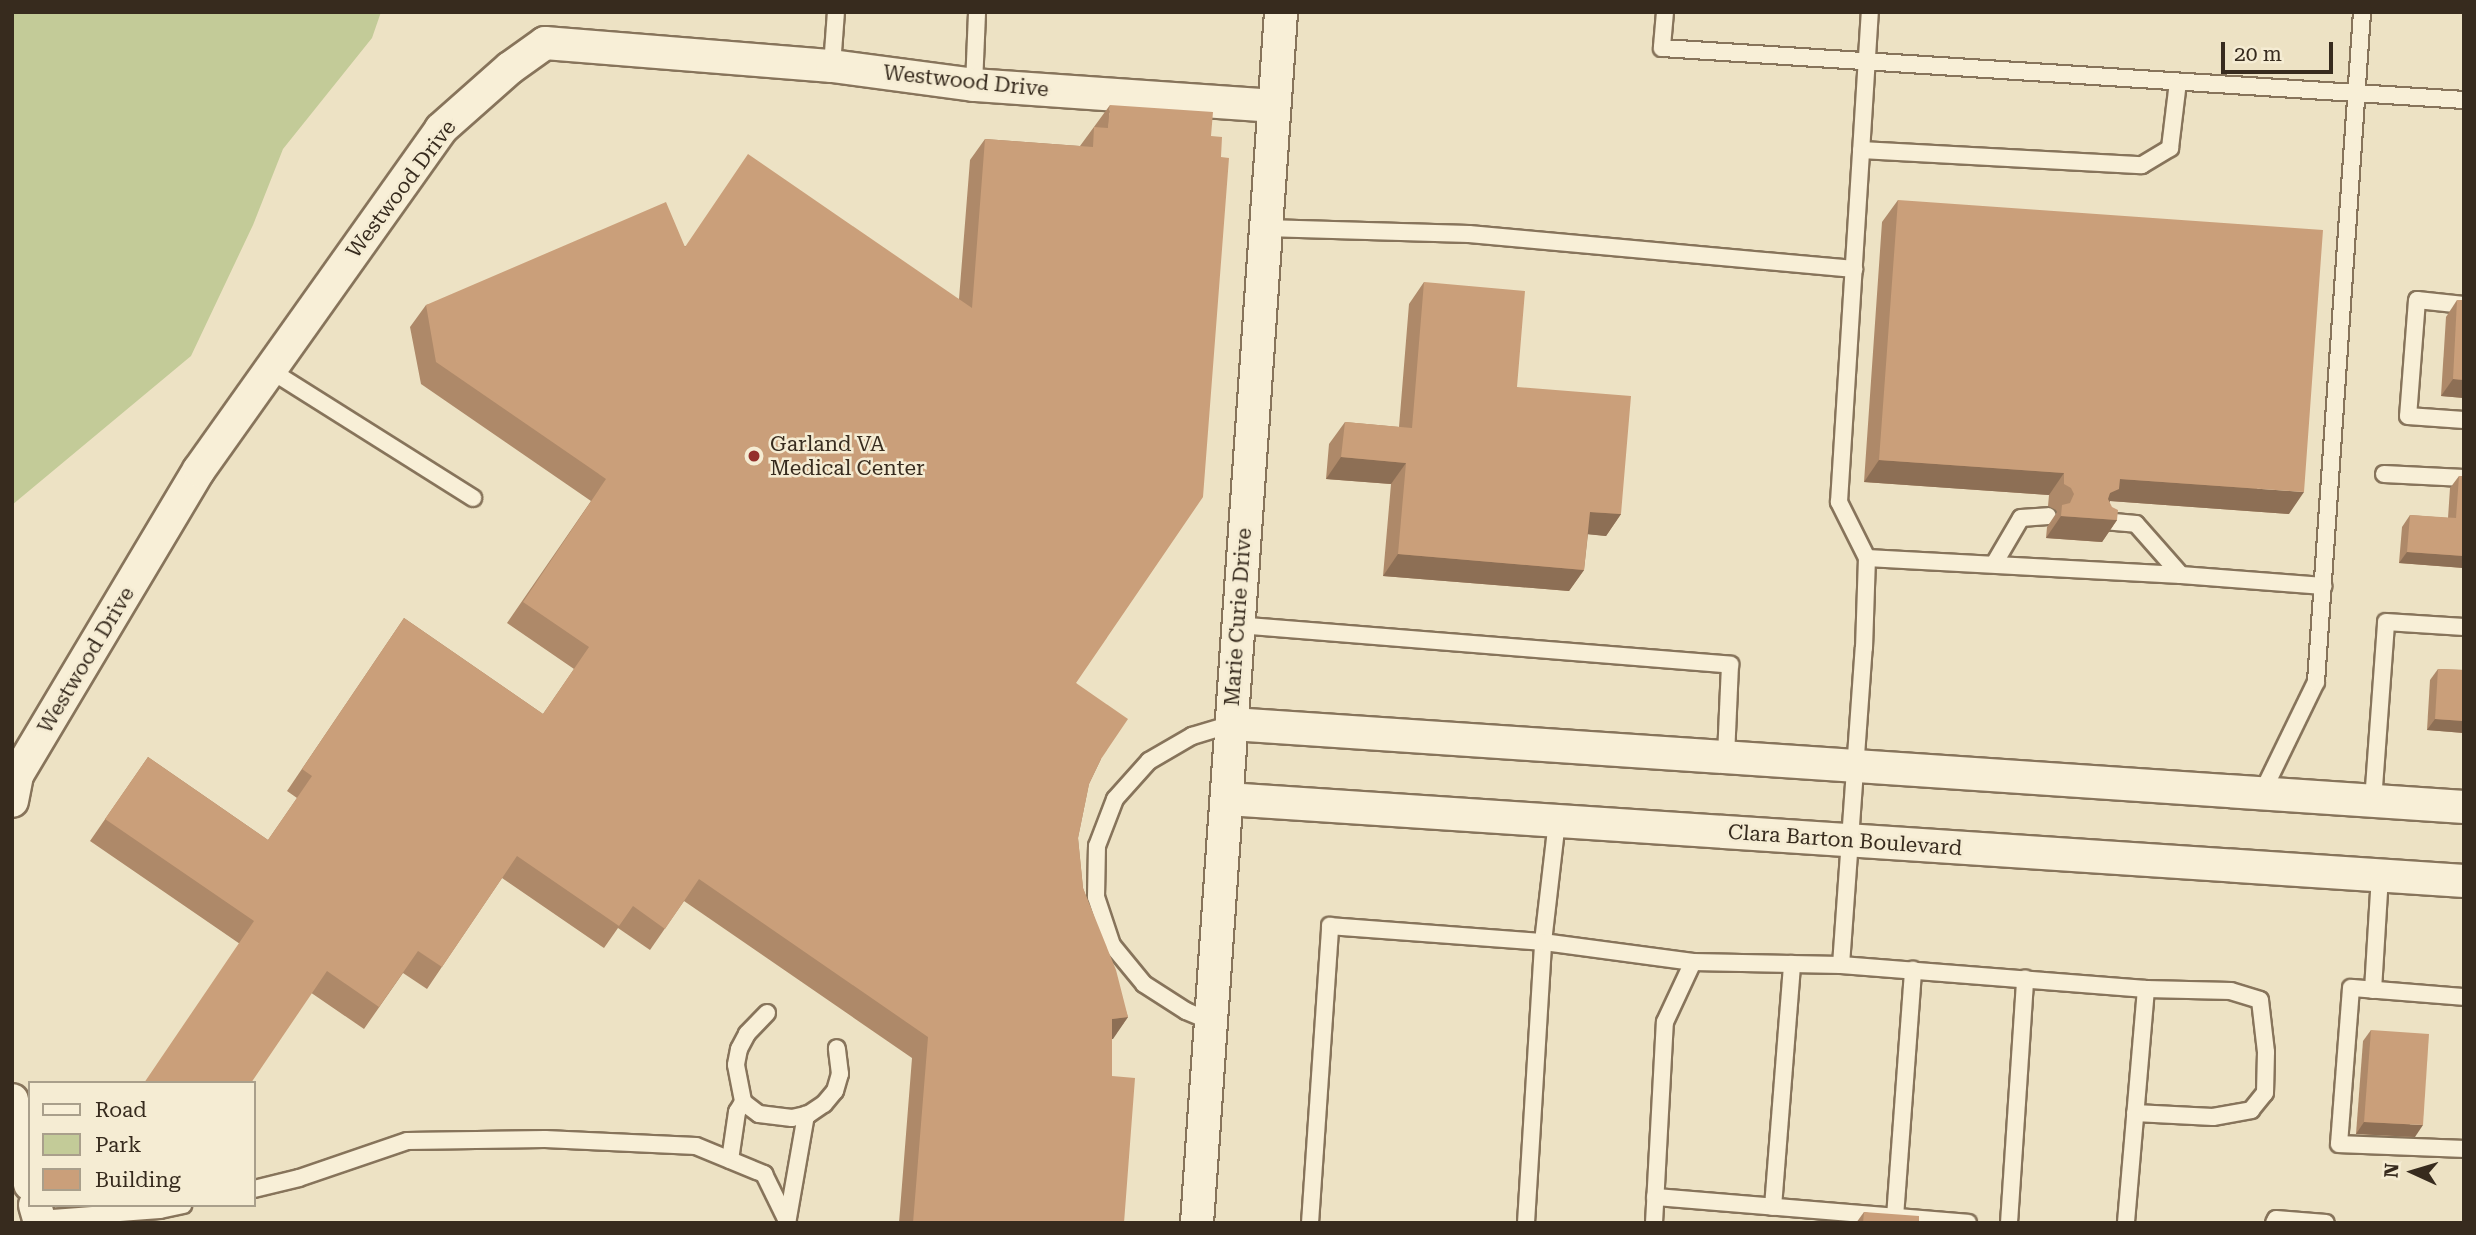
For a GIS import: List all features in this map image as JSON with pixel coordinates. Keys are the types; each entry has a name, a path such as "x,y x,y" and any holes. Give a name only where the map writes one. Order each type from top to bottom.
{"street":[{"name":"Marie Curie Drive","path":"1198,1223 1281,12"},
{"name":"Westwood Drive","path":"12,801 17,775 198,470 441,129 510,68 545,43 832,66 974,85 1273,106"},
{"path":"1232,724 2464,807"},
{"name":"Clara Barton Boulevard","path":"1227,799 2464,881"},
{"path":"12,1100 28,1175"}],"lane":[{"path":"832,66 836,12"},
{"path":"974,85 977,12"},
{"path":"1665,12 1662,48 2464,100"},
{"path":"1841,965 1867,558 1839,502 1870,12"},
{"path":"2262,793 2316,682 2362,12"},
{"path":"1861,150 2142,165 2170,148 2178,82"},
{"path":"1265,229 1469,234 1854,269"},
{"path":"2464,305 2417,300 2408,416 2464,420"},
{"path":"270,370 473,498"},
{"path":"2384,474 2464,478"},
{"path":"1994,564 2021,518 2048,516"},
{"path":"2103,521 2136,524 2181,575"},
{"path":"1867,558 2181,575 2324,586"},
{"path":"2373,801 2386,622 2464,627"},
{"path":"1237,625 1730,665 1726,757"},
{"path":"1212,1022 1186,1011 1144,984 1112,945 1096,897 1097,846 1115,799 1149,761 1192,736 1232,724"},
{"path":"1526,1223 1543,942 1557,821"},
{"path":"2373,990 2381,876"},
{"path":"1310,1223 1330,926 1543,942 1693,962 1841,965 2146,989 2231,991 2260,1000 2266,1052 2265,1093 2251,1110 2213,1117 2135,1113"},
{"path":"1654,1223 1665,1022 1693,962"},
{"path":"1773,1207 1792,964"},
{"path":"1895,1217 1913,970"},
{"path":"2009,1223 2025,979"},
{"path":"2464,997 2351,988 2339,1144 2464,1149"},
{"path":"2126,1223 2146,989"},
{"path":"730,1160 737,1112 743,1102 736,1065 739,1049 755,1023 767,1013"},
{"path":"743,1102 759,1114 792,1118 806,1115 824,1104 835,1091 840,1074 837,1048"},
{"path":"788,1221 806,1115"},
{"path":"256,1189 299,1178 407,1141 545,1139 696,1146 764,1174 788,1221"},
{"path":"1655,1197 1968,1223"},
{"path":"38,1216 146,1217 177,1207"},
{"path":"2275,1221 2326,1223"}],"green space":[{"path":"12,12 381,12 372,38 283,149 253,225 191,356 12,505"}],"building":[{"path":"1110,105 1213,112 1211,136 1222,137 1221,157 1229,158 1203,497 1076,683 1128,719 1101,759 1089,784 1078,838 1083,888 1116,970 1128,1017 1112,1019 1112,1076 1135,1078 1124,1223 913,1223 928,1037 699,879 665,929 633,906 619,926 517,856 442,967 418,951 379,1007 327,971 252,1081 145,1081 254,921 105,819 148,757 268,840 312,776 302,769 404,618 543,714 589,647 523,602 606,479 436,362 426,305 666,202 685,247 748,154 972,308 985,139 1093,147 1094,127 1108,128"},
{"path":"1898,200 2323,230 2304,492 2120,479 2119,489 2110,493 2108,499 2112,507 2118,510 2117,520 2061,516 2062,505 2070,503 2074,494 2071,488 2064,484 2064,473 1879,460"},
{"path":"1424,282 1525,291 1517,387 1631,396 1621,514 1590,512 1584,570 1398,554 1406,463 1341,457 1345,422 1412,428"},
{"path":"2457,300 2464,300 2464,380 2453,379"},
{"path":"2459,476 2464,476 2464,556 2407,552 2410,515 2456,518"},
{"path":"2438,669 2464,670 2464,721 2435,719"},
{"path":"2371,1030 2429,1034 2423,1125 2364,1122"},
{"path":"1864,1212 1919,1216 1919,1223 1863,1223"}],"place":[{"name":"Garland VA Medical Center","path":"754,456"}]}
